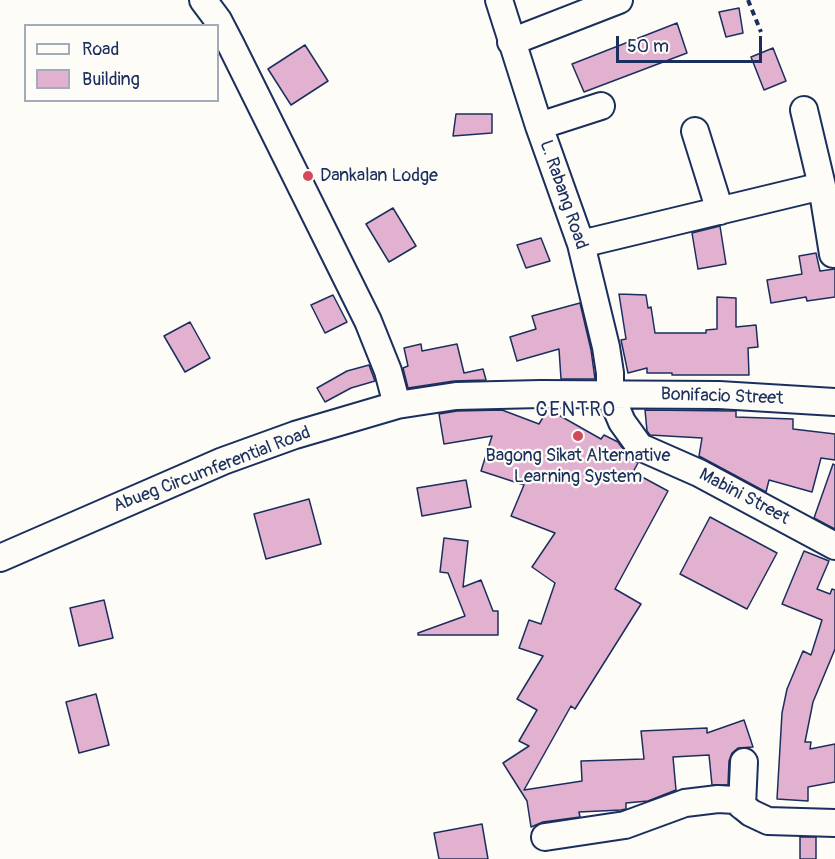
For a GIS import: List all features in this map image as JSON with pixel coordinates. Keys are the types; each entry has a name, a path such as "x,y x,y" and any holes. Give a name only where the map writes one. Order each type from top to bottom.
{"street":[{"path":"203,0 218,20 231,45 368,321 388,371 397,405"},
{"name":"L. Rabang Road","path":"499,0 538,126 581,243 606,346 610,394"},
{"path":"511,42 619,0"},
{"path":"538,126 601,106"},
{"path":"804,110 822,186 833,254"},
{"path":"695,131 720,211"},
{"path":"581,243 822,186"},
{"name":"Abueg Circumferential Road","path":"0,558 223,461 295,435 397,405 456,396 610,394"},
{"name":"Bonifacio Street","path":"610,394 718,394 835,402"},
{"name":"Mabini Street","path":"610,394 622,422 640,447 699,473 835,546"},
{"path":"742,806 744,762"},
{"path":"545,837 625,825 685,803 728,799 735,800 758,818 768,821 835,823"}],"path":[{"path":"748,0 761,32"}],"building":[{"path":"739,8 743,33 726,37 719,12"},
{"path":"677,23 687,53 584,92 572,64"},
{"path":"305,45 328,81 291,105 268,69"},
{"path":"773,48 786,81 764,90 751,57"},
{"path":"456,114 492,114 492,133 453,136"},
{"path":"393,208 416,246 389,262 366,224"},
{"path":"720,226 726,264 698,269 692,233"},
{"path":"541,238 550,261 526,268 517,245"},
{"path":"816,253 820,271 835,269 835,297 807,301 806,297 771,303 767,280 802,274 799,256"},
{"path":"619,294 646,295 648,308 651,307 655,333 706,333 706,330 717,329 717,297 736,298 736,327 756,325 758,347 748,348 749,375 672,375 672,373 647,373 647,368 628,373 621,340 626,339"},
{"path":"333,295 347,322 325,333 311,305"},
{"path":"580,303 595,379 561,379 559,349 517,361 510,337 536,329 532,316"},
{"path":"190,322 210,358 185,372 164,336"},
{"path":"421,344 422,351 457,344 464,373 483,369 486,380 454,381 408,388 403,368 408,366 404,348"},
{"path":"369,365 375,381 351,388 325,402 317,388 347,371"},
{"path":"548,409 601,439 604,435 618,442 628,456 638,463 633,472 668,491 615,589 641,604 575,709 571,706 524,790 582,781 581,761 644,759 641,731 707,728 707,733 744,720 753,747 738,748 732,753 729,761 728,785 712,785 709,755 673,757 676,790 648,801 626,803 626,809 579,812 580,817 543,822 531,827 527,801 503,763 529,746 519,741 537,710 517,699 543,656 519,648 529,620 541,624 555,583 532,567 555,533 511,516 524,485 481,471 492,436 444,444 439,414 457,411 502,410 539,424"},
{"path":"645,410 736,411 736,417 793,419 793,429 835,434 835,460 821,458 812,492 769,480 766,492 699,456 702,438 650,435 647,431"},
{"path":"833,464 835,465 835,529 814,518"},
{"path":"466,480 471,507 422,516 417,488"},
{"path":"309,499 321,544 266,559 254,514"},
{"path":"710,517 777,553 747,609 680,574"},
{"path":"444,538 468,541 463,587 481,580 493,611 498,611 498,635 418,635 418,633 465,616 448,573 440,572"},
{"path":"804,551 829,561 817,589 830,594 832,589 835,590 835,649 813,702 805,742 811,742 810,749 835,744 835,782 808,787 808,801 777,799 782,713 787,689 803,651 811,655 822,620 782,604"},
{"path":"104,600 113,638 79,646 70,608"},
{"path":"96,694 109,745 79,753 66,702"},
{"path":"482,824 488,859 439,859 434,833"},
{"path":"800,837 816,837 816,859 800,859"}],"place":[{"name":"Dankalan Lodge","path":"308,176"},
{"name":"Bagong Sikat Alternative Learning System","path":"578,436"}],"district":[{"name":"CENTRO","path":"576,411"}]}
